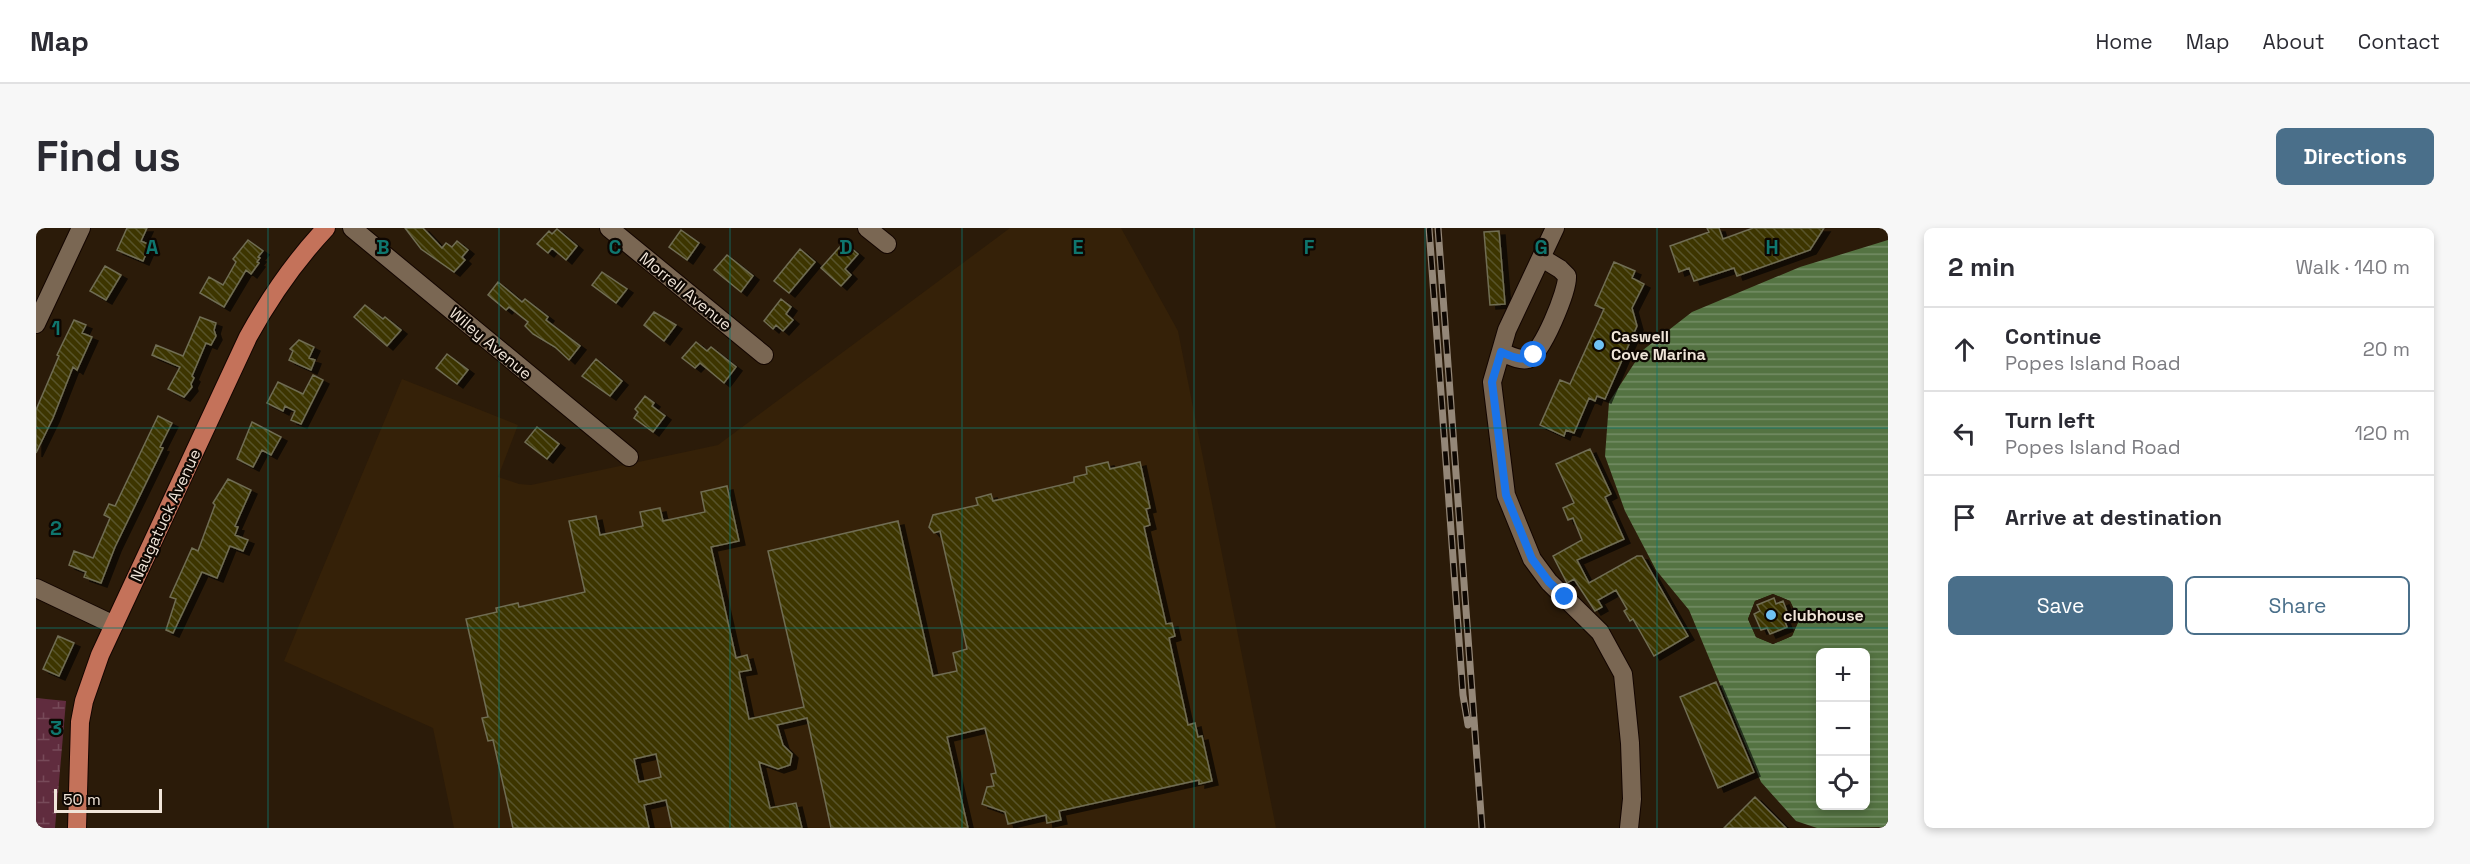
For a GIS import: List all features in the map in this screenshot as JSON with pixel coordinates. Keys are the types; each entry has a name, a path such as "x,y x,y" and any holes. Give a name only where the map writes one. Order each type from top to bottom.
{"main road":[{"name":"Naugatuck Avenue","path":"77,828 80,722 84,701 100,655 248,337 276,289 296,261 326,228"}],"street":[{"path":"36,324 81,228"},
{"name":"Wiley Avenue","path":"352,228 629,457"},
{"name":"Morrell Avenue","path":"609,228 764,355"},
{"path":"867,228 887,244"},
{"path":"1555,228 1507,330 1492,382 1506,495 1523,541 1532,559 1549,582 1600,632 1623,674 1632,799 1629,828"},
{"path":"1501,352 1518,359 1527,359 1534,355 1565,292 1567,276 1542,258"},
{"path":"36,588 114,625"}],"shaded area":[{"path":"1010,228 1121,228 1178,331 1276,828 454,828 433,728 284,661 402,379 518,425 498,477 519,484 531,485 718,445"},
{"path":"1888,240 1888,827 1817,828 1796,821 1761,782 1689,610 1656,570 1625,511 1605,456 1609,402 1643,350 1692,312 1800,267","holes":["1773,594 1790,601 1799,620 1792,636 1773,644 1756,637 1748,619 1755,601"]}],"green space":[{"path":"36,698 66,701 55,828 36,828"}],"pier":[{"path":"1773,594 1790,601 1799,620 1792,636 1773,644 1756,637 1748,619 1755,601","holes":["1773,597 1788,603 1795,620 1789,634 1773,641 1758,634 1751,619 1757,604"]}],"building":[{"path":"127,228 147,228 141,241 150,245 143,261 117,250"},
{"path":"405,228 423,228 442,248 446,243 452,247 457,241 468,250 462,257 465,260 454,272 421,249"},
{"name":"Caswell Cove Marina","path":"1707,228 1719,228 1723,239 1753,228 1824,228 1810,250 1737,276 1734,268 1694,281 1689,268 1679,272 1670,246 1709,232"},
{"path":"557,229 577,246 566,260 552,248 548,253 537,244 549,231 552,234"},
{"path":"681,230 699,243 687,260 669,247"},
{"path":"1499,231 1505,304 1490,305 1484,232"},
{"path":"248,240 263,251 258,257 260,258 257,262 259,263 251,274 246,270 224,307 200,293 209,277 223,285 236,262 233,259"},
{"path":"844,242 858,254 845,269 851,275 841,286 821,268"},
{"path":"800,249 815,262 789,293 774,281"},
{"path":"727,255 753,276 741,292 714,270"},
{"name":"Caswell Cove Marina","path":"1614,262 1635,271 1632,278 1644,284 1632,308 1637,326 1605,399 1597,396 1595,401 1589,398 1574,433 1566,430 1564,436 1540,425 1560,380 1570,384 1604,309 1595,305"},
{"path":"105,266 121,275 106,300 90,291"},
{"path":"602,272 627,289 616,303 592,285"},
{"path":"498,282 522,302 525,299 548,317 546,320 580,346 569,360 555,347 533,334 525,326 528,322 509,307 506,310 488,295"},
{"path":"781,299 791,307 786,314 793,320 783,331 776,325 773,329 764,321"},
{"path":"365,305 401,330 387,346 354,317"},
{"path":"654,312 676,325 664,341 644,325"},
{"path":"200,317 216,323 214,330 216,336 211,345 206,343 192,376 194,378 192,387 184,397 168,389 180,367 152,355 156,345 183,356"},
{"path":"74,320 86,325 82,333 92,337 77,370 73,367 36,453 36,410 59,356 57,355"},
{"path":"299,340 314,347 309,358 315,360 311,370 289,360 293,351 290,349"},
{"path":"696,342 707,351 711,347 736,367 724,383 700,363 695,368 682,358"},
{"path":"447,354 468,370 457,384 436,368"},
{"path":"596,359 622,381 610,396 582,376"},
{"path":"313,375 323,380 301,424 291,420 295,411 285,406 283,411 267,403 278,382 303,394"},
{"path":"645,396 654,403 652,406 665,416 653,432 634,418 638,412 635,409"},
{"path":"158,416 172,423 160,447 163,448 115,547 101,583 84,577 86,572 69,565 74,551 93,558 110,518 104,515 109,504 115,506"},
{"path":"252,422 281,437 271,455 262,450 253,467 237,459"},
{"path":"537,427 559,444 547,459 525,442"},
{"path":"1590,449 1611,494 1605,497 1624,539 1577,560 1589,583 1637,556 1642,556 1688,636 1654,656 1633,619 1630,621 1624,611 1627,609 1616,590 1598,600 1602,607 1595,611 1574,579 1567,583 1553,556 1582,540 1573,518 1568,520 1563,508 1574,503 1556,464"},
{"path":"1108,462 1110,469 1140,462 1150,508 1146,509 1150,525 1144,527 1166,624 1172,623 1175,636 1169,638 1188,725 1195,723 1198,737 1202,736 1212,781 1199,784 1199,780 1059,811 1061,820 1047,823 1046,815 1008,824 1005,812 982,804 987,787 994,786 991,774 996,773 985,728 947,737 968,828 831,828 807,718 777,725 783,745 792,754 790,765 778,769 759,762 770,808 796,803 802,828 672,828 666,800 644,805 649,828 513,828 493,740 488,741 482,718 488,717 466,619 497,612 496,608 518,603 519,607 585,592 569,521 596,516 600,535 643,526 640,512 660,508 663,521 705,512 701,492 727,486 739,541 711,547 736,658 747,655 751,670 739,672 749,719 804,707 768,551 898,521 933,676 957,671 953,653 967,649 940,531 934,533 929,527 933,515 978,505 976,498 991,494 993,501 1074,482 1074,477 1087,474 1086,467","holes":["656,754 661,777 639,782 634,759"]},
{"path":"228,479 251,490 235,526 238,527 235,535 248,540 243,551 230,546 217,578 202,572 173,633 166,630 176,599 170,597 192,548 198,551 215,505 213,503"},
{"name":"clubhouse","path":"1774,598 1776,604 1783,601 1789,617 1784,619 1787,627 1770,634 1767,628 1761,630 1754,614 1760,611 1757,605"},
{"path":"58,636 74,643 59,676 43,669"},
{"path":"1716,682 1754,772 1718,788 1680,697"},
{"path":"1755,797 1786,828 1724,828"}],"railway":[{"path":"1429,228 1463,695 1468,725"},
{"path":"1438,228 1482,828"}],"place":[{"name":"Caswell Cove Marina","path":"1599,345"},
{"name":"clubhouse","path":"1771,615"}],"route":[{"path":"1534,355 1527,359 1518,359 1501,352 1492,382 1506,495 1532,559 1549,582 1565,597"}]}
